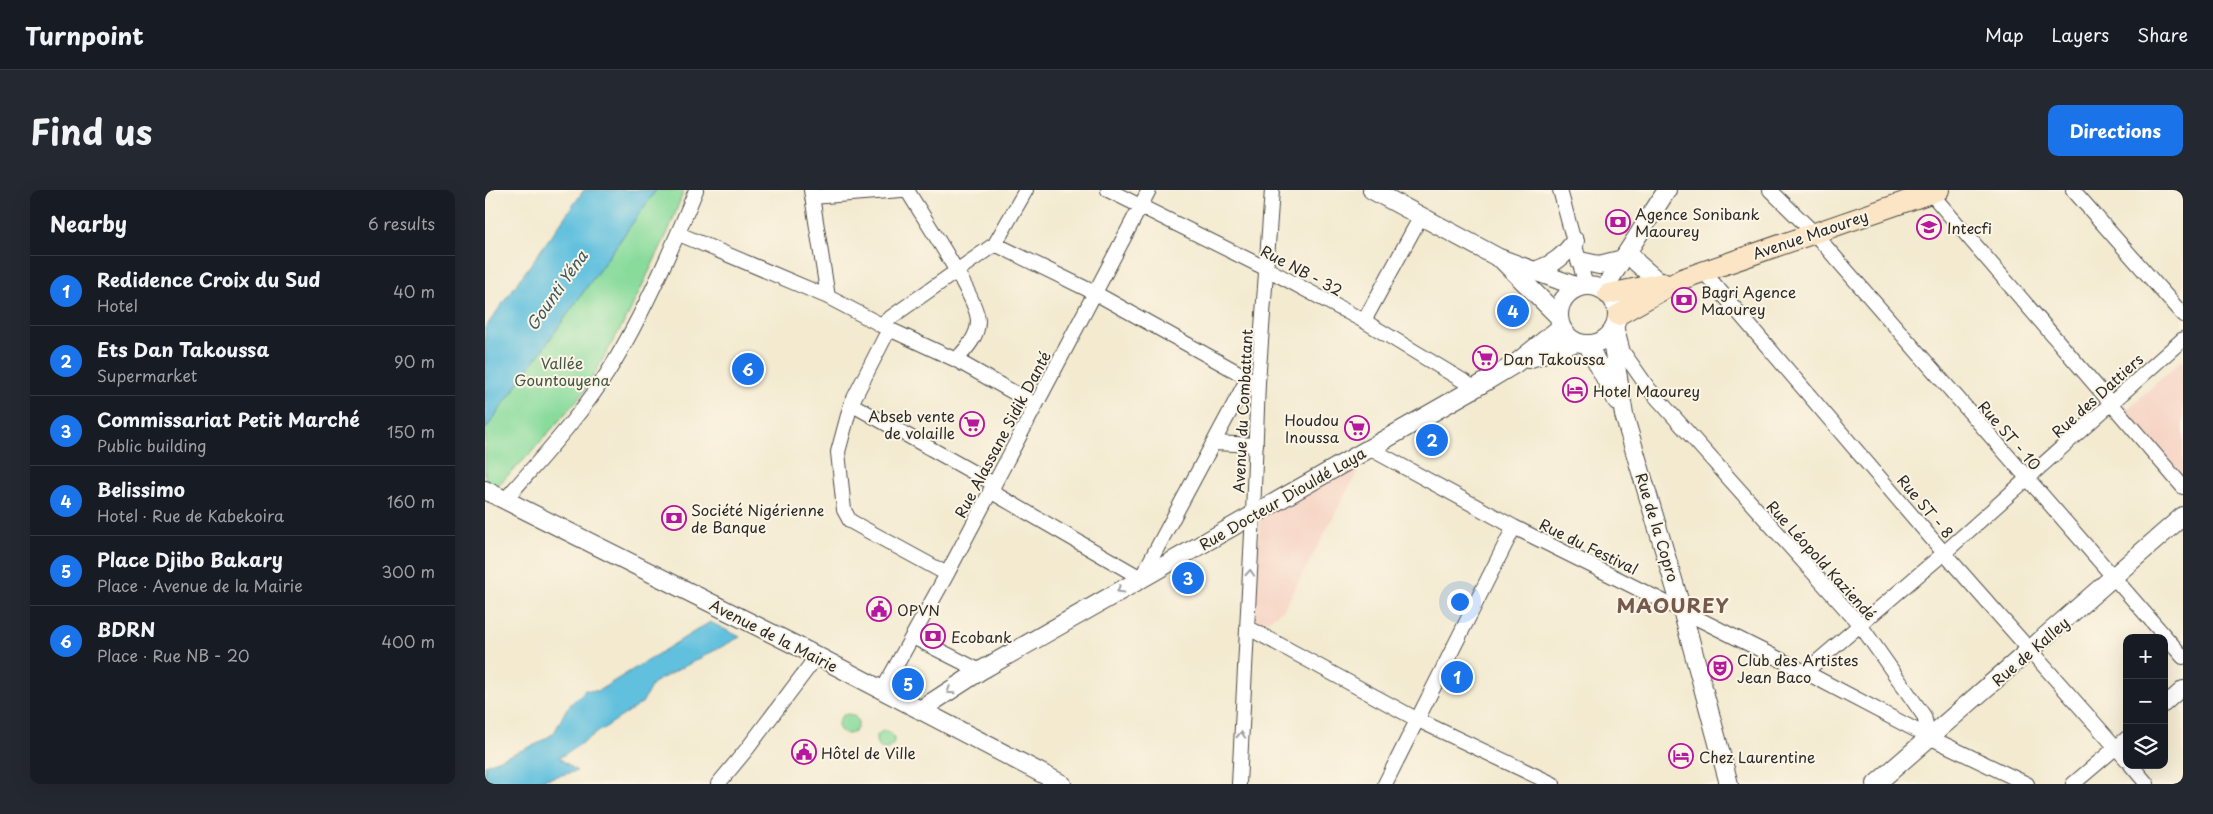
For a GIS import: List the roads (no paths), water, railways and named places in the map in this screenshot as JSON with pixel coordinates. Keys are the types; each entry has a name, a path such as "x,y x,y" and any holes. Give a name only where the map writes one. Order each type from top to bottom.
{"main road":[{"name":"Avenue Maourey","path":"1594,289 1660,284 1682,279 1933,191"},
{"name":"Avenue Maourey","path":"1615,325 1682,279"}],"street":[{"path":"505,500 565,430 608,372 630,334 679,234 696,190"},
{"path":"828,297 811,194 901,190"},
{"path":"907,190 976,309 978,323 975,336 956,360"},
{"path":"947,574 847,517 838,452 851,404 885,327 995,244 1026,190"},
{"name":"Rue NB - 32","path":"1108,190 1267,269 1364,321 1475,388"},
{"name":"Rue Alassane Sidik Danté","path":"882,691 947,574 1149,190"},
{"name":"Avenue du Combattant","path":"1239,784 1256,445 1253,381 1267,269 1271,190"},
{"path":"1372,190 1499,258 1594,289 1613,300 1615,325 1605,340 1582,343 1565,333 1560,321 1499,258"},
{"path":"1560,190 1580,261 1594,289"},
{"path":"1560,321 1562,302 1566,296 1594,289 1625,255 1667,190"},
{"name":"Rue ST - 10","path":"1770,190 1813,232 2183,657"},
{"path":"2073,190 2183,315"},
{"path":"1933,191 2183,487"},
{"path":"1364,321 1421,216"},
{"path":"679,234 828,297 885,327 956,360 1035,405"},
{"path":"1537,270 1552,264 1564,256 1575,242"},
{"path":"851,404 1141,578 1214,443 1253,381 1095,293 995,244"},
{"path":"1580,261 1599,265 1625,255"},
{"path":"1625,255 1660,284"},
{"name":"Rue ST - 8","path":"1703,271 1944,553 2123,756"},
{"name":"Rue Docteur Diouldé Laya","path":"920,710 981,671 1515,364 1560,321"},
{"name":"Rue de la Copro","path":"1615,325 1624,414 1682,610 1729,784"},
{"name":"Rue Léopold Kaziendé","path":"1615,325 1623,352 1649,389 1861,626 1923,716 1929,737"},
{"name":"Rue des Dattiers","path":"1805,672 1944,553 2183,339"},
{"name":"Rue Docteur Diouldé Laya","path":"1515,364 1582,343"},
{"name":"Rue de la Copro","path":"1582,343 1624,414"},
{"path":"1214,443 1256,445"},
{"name":"Rue du Festival","path":"1369,448 1514,527 1805,672 1929,737"},
{"name":"Avenue de la Mairie","path":"485,490 817,656 1062,784"},
{"name":"Rue de Kalley","path":"1876,784 2183,516"},
{"path":"1385,784 1419,720 1514,527"},
{"path":"1247,627 1419,720 1553,784"},
{"path":"913,637 981,671"},
{"path":"718,784 817,656"},
{"path":"2168,701 2183,688"},
{"path":"1929,737 2027,784"},
{"path":"2073,784 2123,742"},
{"path":"2134,769 2147,784"}],"water":[{"name":"Gounti Yéna","path":"584,190 656,190 485,430 485,328"},
{"path":"710,622 740,637 653,683 642,703 559,758 577,771 526,784 485,784 485,765 537,744 554,733 567,708 585,690 598,691"}],"place":[{"name":"Agence Sonibank Maourey","path":"1618,222"},
{"name":"Intecfi","path":"1929,227"},
{"name":"Bagri Agence Maourey","path":"1684,300"},
{"name":"Belissimo","path":"1513,311"},
{"name":"Dan Takoussa","path":"1485,358"},
{"name":"BDRN","path":"748,369"},
{"name":"Hotel Maourey","path":"1575,390"},
{"name":"Abseb vente de volaille","path":"972,424"},
{"name":"Houdou Inoussa","path":"1357,428"},
{"name":"Ets Dan Takoussa","path":"1432,440"},
{"name":"Société Nigérienne de Banque","path":"674,518"},
{"name":"Commissariat Petit Marché","path":"1188,578"},
{"name":"OPVN","path":"879,609"},
{"name":"Ecobank","path":"933,636"},
{"name":"Club des Artistes Jean Baco","path":"1720,668"},
{"name":"Redidence Croix du Sud","path":"1457,677"},
{"name":"Place Djibo Bakary","path":"908,684"},
{"name":"Hôtel de Ville","path":"804,752"},
{"name":"Chez Laurentine","path":"1681,756"}],"district":[{"name":"MAOUREY","path":"1673,605"}],"park label":[{"name":"Vallée Gountouyena","path":"562,370"}]}
